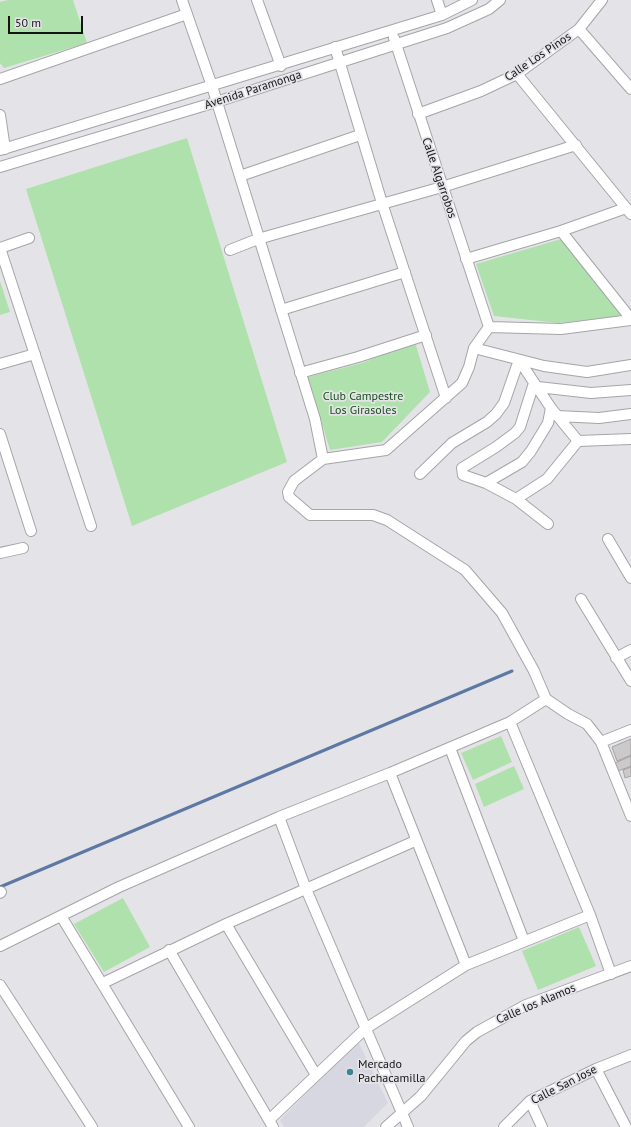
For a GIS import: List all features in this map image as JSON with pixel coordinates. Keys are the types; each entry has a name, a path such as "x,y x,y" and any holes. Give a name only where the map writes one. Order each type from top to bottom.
{"street":[{"path":"182,0 212,86 258,239 315,419 323,459"},
{"path":"257,0 281,66"},
{"path":"438,0 442,15"},
{"name":"Avenida Paramonga","path":"3,150 281,66 334,47 442,15 472,0"},
{"name":"Avenida Paramonga","path":"0,167 216,102 447,28 489,9 500,0"},
{"name":"Calle Los Pinos","path":"418,114 481,91 518,74 579,29 602,0"},
{"path":"0,79 186,14"},
{"path":"579,29 630,86"},
{"name":"Calle Algarrobos","path":"391,30 488,327"},
{"path":"334,47 360,135 446,398"},
{"path":"466,259 628,211 518,74"},
{"path":"0,115 3,150"},
{"path":"240,176 360,135"},
{"path":"230,250 258,239 442,187 576,145"},
{"path":"561,230 631,320"},
{"path":"29,238 0,248 91,526"},
{"path":"281,310 405,272"},
{"path":"631,320 561,329 488,327 474,348 469,367 462,383 386,450 323,459 294,481 288,492 289,497 310,515 373,515 387,520 465,570 502,613 534,671 546,699 568,714 587,724 601,742 631,816"},
{"path":"300,373 358,357 426,335"},
{"path":"474,348 544,366 587,372 631,365"},
{"path":"0,364 35,354"},
{"path":"519,360 554,412 578,441"},
{"path":"420,474 452,443 487,422 496,414 504,403 519,360"},
{"path":"536,385 591,393 631,390"},
{"path":"536,385 520,427 515,433 496,447 462,468 463,475 486,483 516,499 548,524"},
{"path":"554,412 599,418 631,414"},
{"path":"486,483 522,462 531,451 554,412"},
{"path":"0,434 31,531"},
{"path":"516,499 547,479 578,441 631,439"},
{"path":"608,539 631,578"},
{"path":"0,553 23,548"},
{"path":"581,599 631,681"},
{"path":"616,658 631,650"},
{"path":"0,946 119,887 279,817 390,773 510,722 546,699"},
{"path":"510,722 590,915 611,974"},
{"path":"601,742 631,730"},
{"path":"450,748 524,941"},
{"path":"390,773 415,841 466,965"},
{"path":"279,817 306,889 408,1127"},
{"path":"103,983 169,950 226,924 415,841"},
{"path":"169,950 271,1124 316,1075 365,1029 466,965 590,915"},
{"path":"61,916 189,1127"},
{"path":"226,924 316,1075"},
{"name":"Calle los Alamos","path":"386,1127 421,1096 466,1041 477,1032 526,1005 631,966"},
{"path":"0,985 92,1127"},
{"name":"Calle San Jose","path":"504,1127 530,1101 596,1069 631,1055"},
{"path":"596,1069 626,1127"},
{"path":"530,1101 542,1127"}],"shaded area":[{"name":"Mercado Pachacamilla","path":"358,1041 388,1103 364,1127 284,1127 280,1120"}],"green space":[{"path":"8,0 73,0 87,43 4,68 0,63 0,2"},
{"path":"187,138 287,462 132,526 26,189"},
{"path":"561,239 622,316 558,323 494,316 476,264"},
{"path":"0,281 10,312 0,315"},
{"name":"Club Campestre Los Girasoles","path":"415,342 430,392 382,442 330,450 308,377 362,363"},
{"path":"501,736 512,762 473,780 461,753"},
{"path":"514,766 524,789 484,807 475,784"},
{"path":"123,898 150,947 104,972 74,924"},
{"path":"579,927 596,966 538,990 522,951"}],"building":[{"path":"631,739 631,755 617,761 612,747"},
{"path":"631,756 631,766 618,771 615,763"},
{"path":"631,767 631,776 625,778 623,770"}],"waterway":[{"path":"0,887 512,671"}],"place":[{"name":"Mercado Pachacamilla","path":"350,1072"}]}
